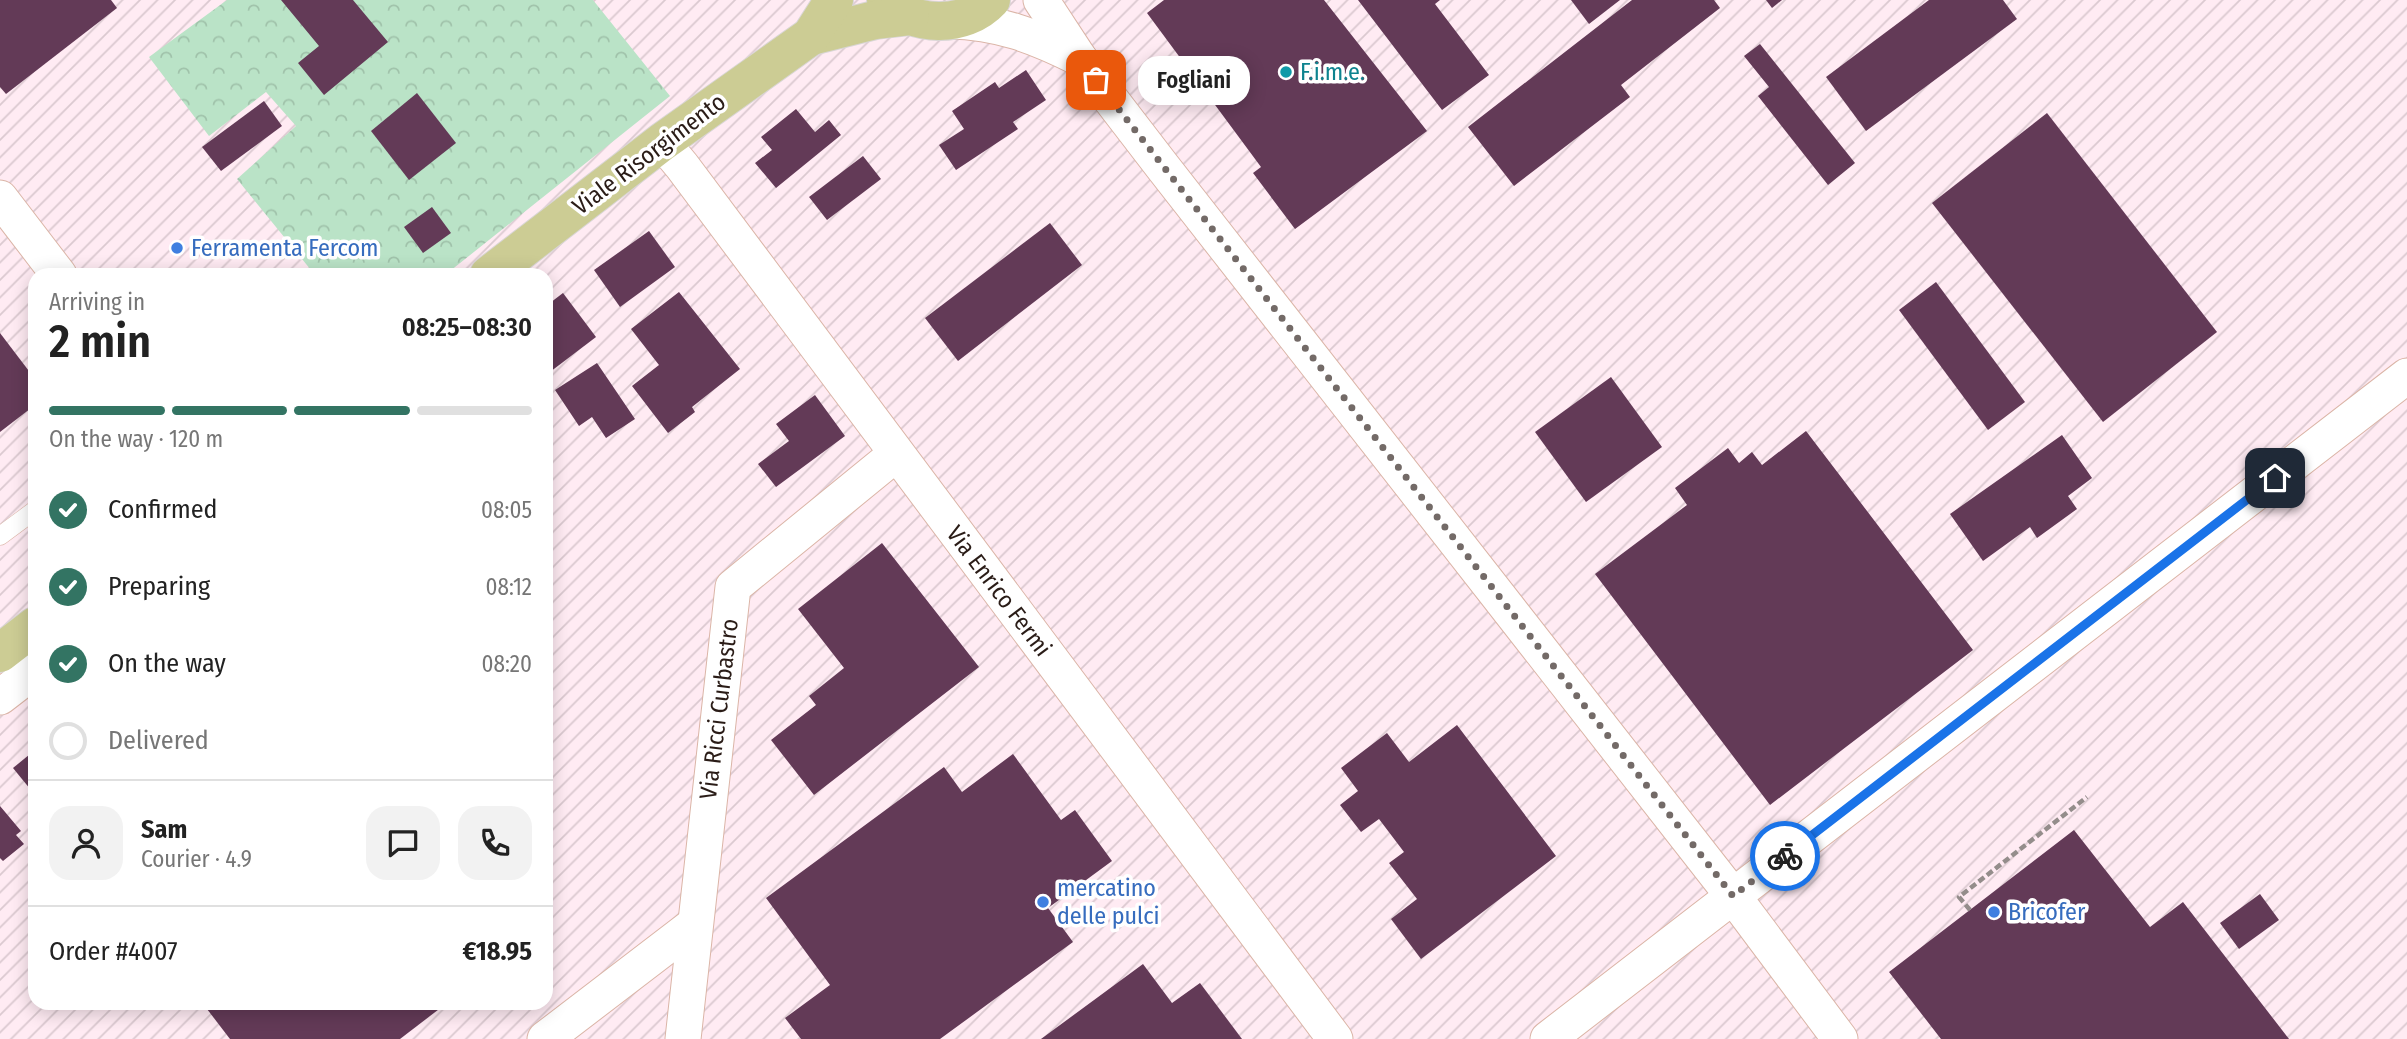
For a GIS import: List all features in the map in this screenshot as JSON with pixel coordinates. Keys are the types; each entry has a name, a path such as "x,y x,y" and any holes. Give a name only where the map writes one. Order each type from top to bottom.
{"main road":[{"name":"Viale Risorgimento","path":"811,36 834,0"},
{"path":"949,21 970,15 991,0"},
{"name":"Viale Risorgimento","path":"498,268 662,142 811,36 875,20 898,8 929,21 949,21"},
{"path":"0,653 28,631"}],"street":[{"path":"1041,0 1079,58 1733,896 1840,1039"},
{"path":"949,21 977,22 1011,28 1079,58"},
{"name":"Via Enrico Fermi","path":"662,142 1335,1039"},
{"path":"0,198 54,268"},
{"path":"1548,1039 2407,376"},
{"name":"Via Ricci Curbastro","path":"683,1039 733,587 896,454"},
{"path":"0,697 28,675"},
{"path":"545,1039 694,925"}],"lane":[{"path":"0,536 28,515"}],"path":[{"path":"1970,910 1959,897 2087,796"}],"shaded area":[{"path":"0,0 2407,0 2407,1039 0,1039"}],"green space":[{"path":"227,0 593,0 670,96 454,268 309,268 237,179 296,126 266,92 209,136 149,57"}],"building":[{"path":"0,0 111,0 117,8 6,94 0,87"},
{"path":"281,0 353,0 388,42 324,95 298,63 319,46"},
{"name":"F.i.m.e.","path":"1164,0 1324,0 1427,131 1295,229 1253,173 1261,167 1147,13"},
{"path":"1358,0 1440,0 1435,4 1489,75 1442,110"},
{"path":"1571,0 1620,0 1589,24"},
{"path":"1632,0 1714,0 1720,8 1621,85 1630,97 1514,186 1468,127"},
{"path":"1766,0 1782,0 1772,8"},
{"path":"1929,0 2003,0 2017,19 1866,131 1826,77"},
{"path":"1760,44 1855,163 1828,185 1758,96 1769,87 1744,56"},
{"path":"1026,70 1046,100 1013,122 1018,129 956,170 939,145 964,129 952,111 995,82 999,88"},
{"path":"417,93 456,143 409,180 371,131"},
{"path":"264,101 282,126 221,171 202,147"},
{"path":"796,109 815,132 829,120 841,135 776,188 755,163 772,150 761,137"},
{"path":"2047,113 2217,332 2103,422 1932,203"},
{"path":"863,156 881,179 827,220 809,197"},
{"path":"432,207 451,233 423,253 404,227"},
{"path":"1050,223 1082,265 958,361 925,318"},
{"path":"649,231 675,267 620,307 594,270"},
{"path":"1936,282 2025,402 1988,430 1899,310"},
{"path":"679,292 740,369 692,407 695,412 668,433 632,386 659,365 631,329"},
{"path":"563,293 596,337 553,370 553,301"},
{"path":"0,333 28,370 28,410 0,432"},
{"path":"597,363 635,419 606,438 592,417 579,426 555,390"},
{"path":"1611,377 1662,447 1586,502 1535,432"},
{"path":"815,395 845,436 776,487 758,464 789,441 776,424"},
{"path":"1806,431 1973,650 1770,805 1595,574 1687,505 1675,488 1728,448 1739,463 1752,452 1762,465"},
{"path":"2062,435 2092,478 2068,496 2077,509 2037,538 2030,527 1983,561 1950,514"},
{"path":"882,543 979,667 814,795 771,740 816,705 809,696 844,668 798,609"},
{"path":"1457,725 1556,856 1421,959 1391,919 1417,899 1389,863 1404,852 1379,819 1361,832 1340,805 1358,791 1341,768 1387,733 1409,762"},
{"path":"1013,754 1061,820 1075,810 1112,861 1048,908 1073,942 940,1039 801,1039 785,1018 830,985 766,898 944,767 962,792"},
{"path":"28,756 28,786 13,768"},
{"path":"0,806 21,831 16,835 24,844 3,861 0,858"},
{"path":"2074,830 2150,927 2183,902 2289,1039 1941,1039 1889,972"},
{"path":"2260,894 2279,920 2239,949 2220,923"},
{"path":"1143,964 1172,1003 1200,983 1242,1039 1041,1039"},
{"path":"208,1010 438,1010 400,1039 230,1039"}],"way so far":[{"path":"1096,80 1733,896 1785,856"}],"place":[{"name":"F.i.m.e.","path":"1286,72"},
{"name":"Fogliani","path":"1096,80"},
{"name":"Ferramenta Fercom","path":"177,248"},
{"name":"mercatino delle pulci","path":"1043,902"},
{"name":"Bricofer","path":"1994,912"}],"route":[{"path":"1785,856 2275,478"}]}
